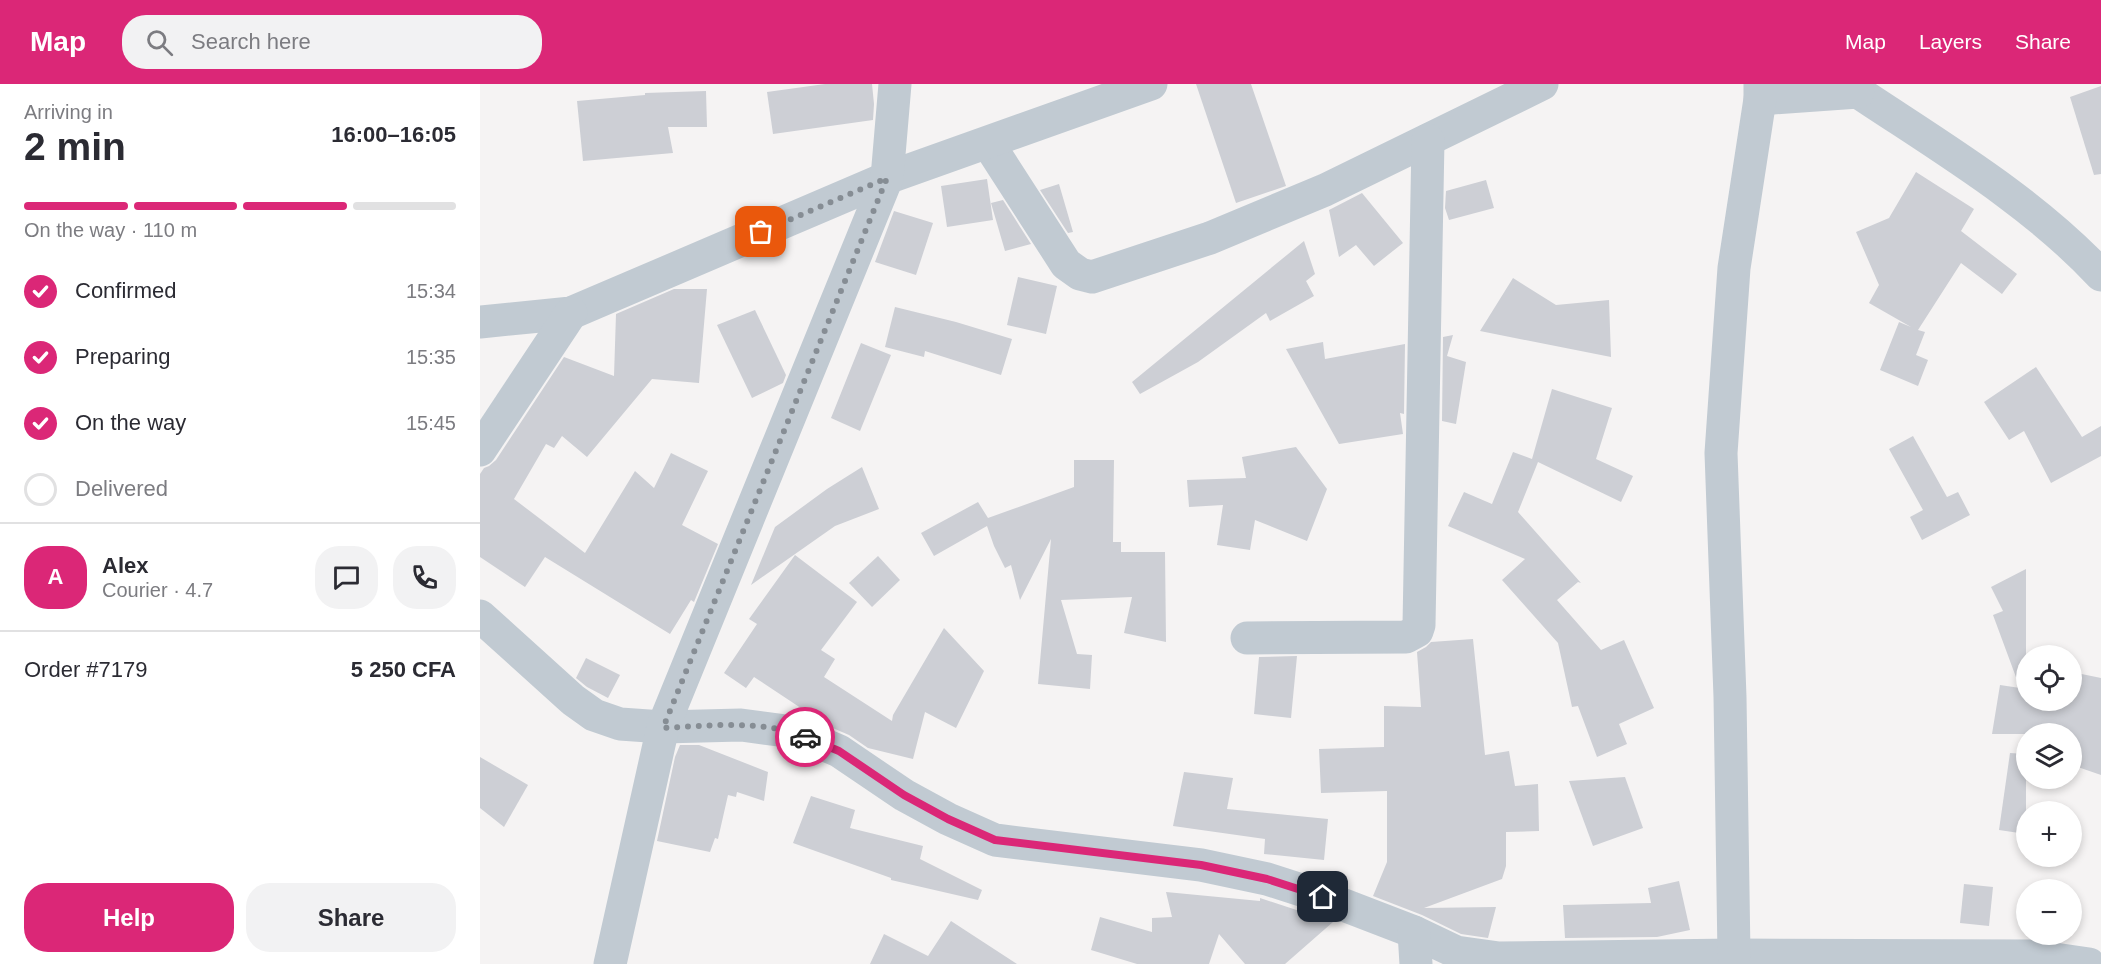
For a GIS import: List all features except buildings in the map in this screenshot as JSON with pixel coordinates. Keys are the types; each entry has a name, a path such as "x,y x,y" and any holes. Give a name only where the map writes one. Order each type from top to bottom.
{"street":[{"path":"610,964 663,728 887,178 895,84"},
{"path":"480,322 572,313 887,178 1151,84"},
{"path":"988,143 1066,264 1080,274 1092,277 1210,238 1325,190 1542,84"},
{"path":"1734,955 1730,697 1721,453 1734,268 1760,92 1854,88 2096,260"},
{"path":"1248,638 1406,637 1417,631 1428,140"},
{"path":"480,450 572,313"},
{"path":"480,616 573,700 594,715 620,724 663,728 741,725 794,732 839,751 904,795 948,819 995,840 1201,865 1267,879 1323,897 1415,948 1499,958 1734,955 1940,960 2034,956 2089,964"}],"way so far":[{"path":"761,232 887,178 663,728 741,725 794,732 805,737"}],"route":[{"path":"805,737 839,751 904,795 948,819 995,840 1201,865 1267,879 1323,897"}]}
